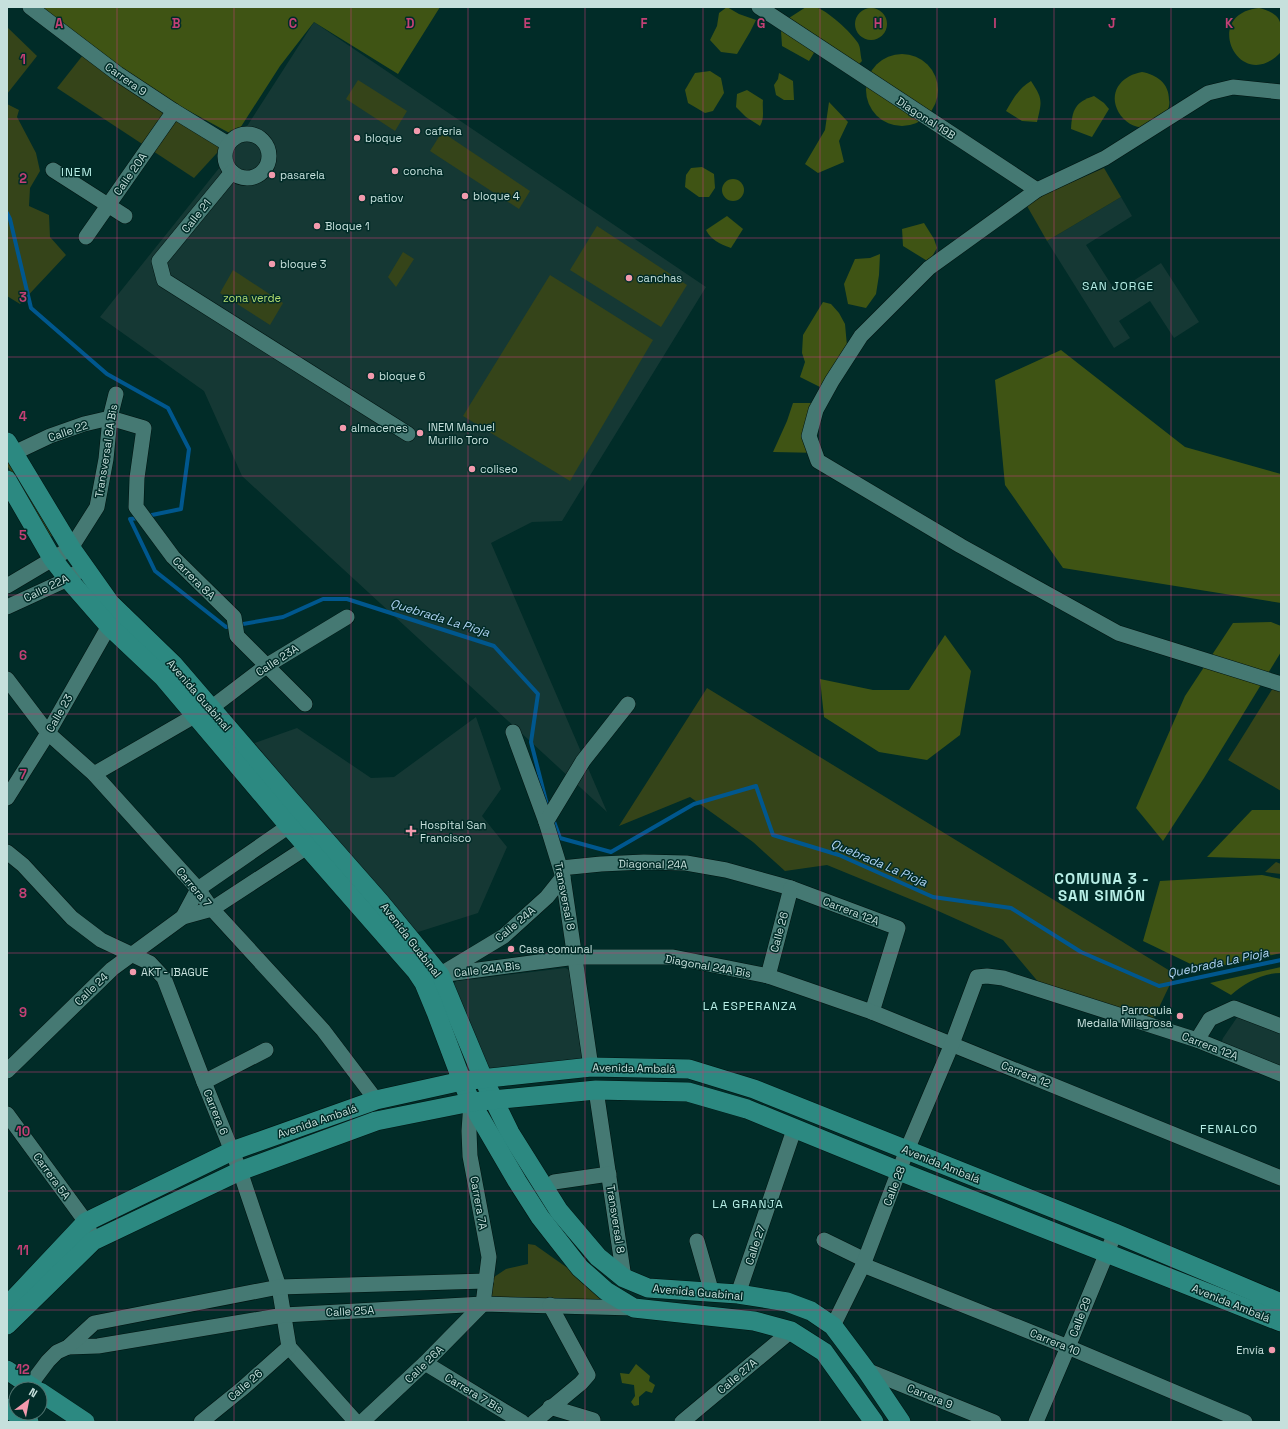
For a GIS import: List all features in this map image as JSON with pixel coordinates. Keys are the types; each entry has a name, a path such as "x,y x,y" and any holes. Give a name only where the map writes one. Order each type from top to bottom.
{"main road":[{"name":"Avenida Guabinal","path":"13,449 71,548 110,603 174,664 204,711 289,826 416,971 432,979"},
{"name":"Avenida Guabinal","path":"7,480 52,558 68,579 109,626 163,677 204,711 380,902 432,979 510,1133 559,1211 598,1257 624,1278 648,1288 738,1294 787,1302 811,1311 833,1326 866,1370 901,1422"},
{"name":"Avenida Guabinal","path":"432,979 436,1012 471,1102 532,1205 580,1268 606,1291 634,1308 754,1321 791,1331 824,1352 874,1422"},
{"name":"Avenida Ambalá","path":"7,1306 86,1222 232,1151 376,1100 462,1081 592,1067 688,1070 754,1089 1115,1233 1281,1303"},
{"name":"Avenida Ambalá","path":"7,1324 94,1241 240,1170 376,1121 492,1099 596,1090 688,1092 747,1109 795,1127 899,1171 1281,1322"},
{"path":"7,1370 23,1381"},
{"path":"48,1398 85,1422"},
{"path":"7,1408 29,1422"}],"street":[{"name":"Carrera 9","path":"30,7 118,74 228,144"},
{"name":"Diagonal 19B","path":"759,7 1037,190"},
{"path":"1281,92 1233,87 1208,93 1098,162 1037,190 929,268 861,336 832,381 816,410 809,436 818,460 961,546 1118,633 1281,684"},
{"name":"Calle 20A","path":"86,237 174,111"},
{"path":"246,133 260,138 268,150 269,157 263,170 258,175 244,178 232,172 227,166 225,151 232,138 246,133"},
{"path":"53,170 125,216"},
{"name":"Calle 21","path":"232,172 160,261 164,280 408,434"},
{"name":"Transversal 8A Bis","path":"71,548 97,507 106,459 110,418 116,394"},
{"name":"Calle 22","path":"13,449 84,424 110,418 144,428"},
{"name":"Carrera 8A","path":"144,428 137,478 136,507 173,557 234,617 237,636 305,704"},
{"name":"Calle 22A","path":"7,586 71,548"},
{"name":"Calle 22A","path":"7,607 68,579 85,568"},
{"name":"Calle 23A","path":"94,774 204,711 266,666 347,617"},
{"name":"Calle 23","path":"7,798 48,733 109,626"},
{"name":"Carrera 7","path":"7,679 48,733 94,774 198,889 212,908 323,1030 376,1100"},
{"path":"546,822 583,761 628,704"},
{"name":"Transversal 8","path":"513,732 546,822 562,872 592,1067"},
{"name":"Calle 24","path":"183,917 198,889 289,826"},
{"name":"Calle 24","path":"7,1071 112,969 131,954 183,917 212,908 307,847"},
{"name":"Carrera 6","path":"7,852 23,865 72,918 101,940 150,963 164,978 240,1170 279,1287 289,1347"},
{"name":"Diagonal 24A","path":"562,872 608,863 686,863 726,870 791,888"},
{"name":"Calle 24A","path":"432,979 504,936 547,897 562,872"},
{"name":"Carrera 12A","path":"791,888 898,928 872,1012"},
{"name":"Calle 26","path":"768,976 791,888"},
{"name":"Calle 24A Bis","path":"432,979 576,957"},
{"name":"Diagonal 24A Bis","path":"576,957 673,957 768,976"},
{"name":"Carrera 12","path":"768,976 872,1012 1281,1178"},
{"name":"Carrera 12A","path":"977,977 987,976 1003,978 1197,1040 1281,1074"},
{"name":"Calle 28","path":"833,1326 864,1263 899,1171 952,1044 977,977"},
{"path":"1197,1040 1210,1019 1234,1008 1281,1026"},
{"path":"204,1082 266,1050"},
{"name":"Transversal 8","path":"596,1090 624,1278"},
{"name":"Carrera 7A","path":"471,1102 469,1131 470,1156 489,1257 483,1304"},
{"name":"Carrera 5A","path":"7,1114 86,1222 94,1241"},
{"name":"Calle 27","path":"738,1294 795,1127"},
{"path":"554,1182 609,1174"},
{"name":"Calle 29","path":"1036,1422 1115,1233"},
{"name":"Carrera 10","path":"824,1240 864,1263 1245,1422"},
{"path":"696,1241 712,1293"},
{"path":"39,1381 48,1361 57,1352 68,1347 94,1323 279,1287 486,1281"},
{"name":"Calle 25A","path":"68,1347 98,1346 284,1315 483,1304 634,1308"},
{"name":"Calle 26A","path":"362,1422 425,1363 483,1304"},
{"path":"534,1422 581,1383 588,1375 550,1305"},
{"name":"Calle 27A","path":"682,1422 791,1331"},
{"path":"289,1347 356,1422"},
{"name":"Calle 26","path":"201,1422 289,1347"},
{"name":"Carrera 7 Bis","path":"425,1363 522,1422"},
{"name":"Carrera 9","path":"866,1370 994,1422"},
{"path":"550,1408 593,1420"}],"shaded area":[{"name":"INEM Manuel Murillo Toro","path":"314,22 706,287 562,521 532,522 491,543 607,812 242,476 204,391 100,317 224,162"},
{"path":"1121,197 1132,216 1086,245 1116,292 1161,263 1199,322 1174,338 1150,301 1119,321 1130,338 1114,348 1047,241"},
{"name":"Hospital San Francisco","path":"476,717 501,789 482,816 507,847 478,913 415,933 252,744 297,728 371,778 394,777"},
{"path":"565,968 572,971 584,1060 488,1071 452,988 454,983 457,981"},
{"path":"1238,1016 1281,1027 1281,1067 1221,1043"}],"green space":[{"path":"46,7 440,7 398,74 314,22 280,66 235,136 145,87 44,9"},
{"path":"727,7 739,14 756,20 737,54 721,52 710,40 717,26 719,13"},
{"path":"806,7 815,7 826,12 850,33 860,47 862,61 859,64 818,46 809,61 782,46 781,31 789,18"},
{"path":"868,8 874,8 884,15 887,24 886,30 880,37 874,40 868,40 858,33 855,27 855,21 862,11"},
{"path":"1259,8 1274,14 1278,19 1281,29 1281,52 1266,63 1252,65 1240,59 1232,49 1229,36 1232,24 1241,13"},
{"path":"7,27 37,56 7,94"},
{"path":"902,54 922,60 932,70 938,90 932,110 922,120 902,126 882,120 872,110 866,90 872,70 882,60"},
{"path":"83,55 227,142 194,178 57,88"},
{"path":"710,71 721,78 724,93 713,111 705,113 688,103 685,90 695,73"},
{"path":"1142,72 1153,75 1164,84 1167,89 1169,106 1165,113 1151,124 1138,127 1129,123 1119,113 1115,102 1115,95 1120,84 1124,80 1129,76"},
{"path":"779,73 793,81 794,100 784,100 776,95 774,85 778,79"},
{"path":"358,80 407,111 395,131 346,99"},
{"path":"1031,81 1038,92 1040,100 1040,109 1037,122 1022,121 1006,111 1020,90"},
{"path":"747,90 763,100 763,117 760,126 746,117 736,107 737,94"},
{"path":"1094,96 1104,103 1109,109 1092,137 1071,129 1072,117 1076,108 1083,101"},
{"path":"829,102 848,122 839,141 844,162 818,173 805,164 825,130"},
{"path":"7,104 19,110 17,117 36,153 40,171 30,188 29,206 49,215 50,237 66,255 20,304 7,296"},
{"path":"442,132 530,191 519,209 430,151"},
{"path":"702,167 714,174 715,188 709,197 699,197 685,187 686,175 691,168"},
{"path":"1104,168 1121,197 1047,241 1027,206 1043,195"},
{"path":"733,179 741,182 744,190 741,198 733,201 725,198 722,190 725,182"},
{"path":"727,216 743,229 731,248 716,241 706,230"},
{"path":"924,223 934,239 937,248 929,262 903,246 902,229"},
{"name":"canchas","path":"597,226 687,285 661,327 570,270"},
{"path":"403,252 414,259 396,287 388,277"},
{"path":"880,254 876,294 866,308 848,304 844,284 855,259 870,258"},
{"name":"zona verde","path":"233,270 283,303 270,325 220,293"},
{"path":"550,275 653,340 570,481 463,416"},
{"path":"823,302 831,304 839,313 845,324 847,346 820,387 800,377 805,362 802,353 803,335"},
{"path":"1061,350 1185,447 1281,474 1281,603 1063,568 1005,485 995,380"},
{"path":"793,403 812,403 812,426 822,453 773,452 787,421"},
{"path":"7,458 52,536 48,537 7,465"},
{"path":"1271,622 1281,626 1281,652 1204,778 1163,841 1136,808 1185,696 1233,623"},
{"path":"945,635 971,671 960,735 927,760 879,752 824,717 820,679 873,690 909,690"},
{"path":"1281,675 1281,791 1228,760"},
{"path":"707,688 1175,974 1153,1020 1045,990 1003,940 927,906 827,865 785,871 753,842 690,797 619,826"},
{"path":"1252,810 1281,810 1281,859 1207,857"},
{"path":"1276,862 1281,864 1281,874 1265,872"},
{"path":"1262,875 1281,879 1281,953 1203,970 1143,941 1160,881"},
{"path":"1281,967 1281,973 1274,973 1254,980 1242,986 1231,995 1210,983"},
{"path":"528,1244 535,1245 593,1286 614,1306 488,1296 491,1279 506,1269 528,1264"},
{"path":"636,1364 650,1376 649,1381 655,1385 652,1393 646,1391 639,1397 639,1405 634,1406 631,1402 635,1396 634,1385 622,1383 620,1373 629,1374"}],"waterway":[{"name":"Quebrada La Pioja","path":"7,213 10,219 31,308 107,374 168,408 189,449 181,509 147,516"},
{"name":"Quebrada La Pioja","path":"139,518 130,519 155,571 226,627 283,617 323,599 347,599 494,646 538,694 531,742 547,805"},
{"name":"Quebrada La Pioja","path":"553,819 560,838 611,852 694,804 756,786 773,835 839,855 933,897 1011,908 1081,952 1159,986 1281,960"}],"place":[{"name":"caferia","path":"417,131"},
{"name":"bloque","path":"357,138"},
{"name":"concha","path":"395,171"},
{"name":"pasarela","path":"272,175"},
{"name":"bloque 4","path":"465,196"},
{"name":"patiov","path":"362,198"},
{"name":"Bloque 1","path":"317,226"},
{"name":"bloque 3","path":"272,264"},
{"name":"canchas","path":"629,278"},
{"name":"bloque 6","path":"371,376"},
{"name":"almacenes","path":"343,428"},
{"name":"INEM Manuel Murillo Toro","path":"420,433"},
{"name":"coliseo","path":"472,469"},
{"name":"Hospital San Francisco","path":"411,831"},
{"name":"Casa comunal","path":"511,949"},
{"name":"AKT - IBAGUE","path":"133,972"},
{"name":"Parroquia Medalla Milagrosa","path":"1180,1016"},
{"name":"Envía","path":"1272,1350"}],"district":[{"name":"INEM","path":"77,172"},
{"name":"SAN JORGE","path":"1118,286"},
{"name":"COMUNA 3 - SAN SIMÓN","path":"1102,888"},
{"name":"LA ESPERANZA","path":"750,1006"},
{"name":"FENALCO","path":"1229,1129"},
{"name":"LA GRANJA","path":"748,1204"}]}
